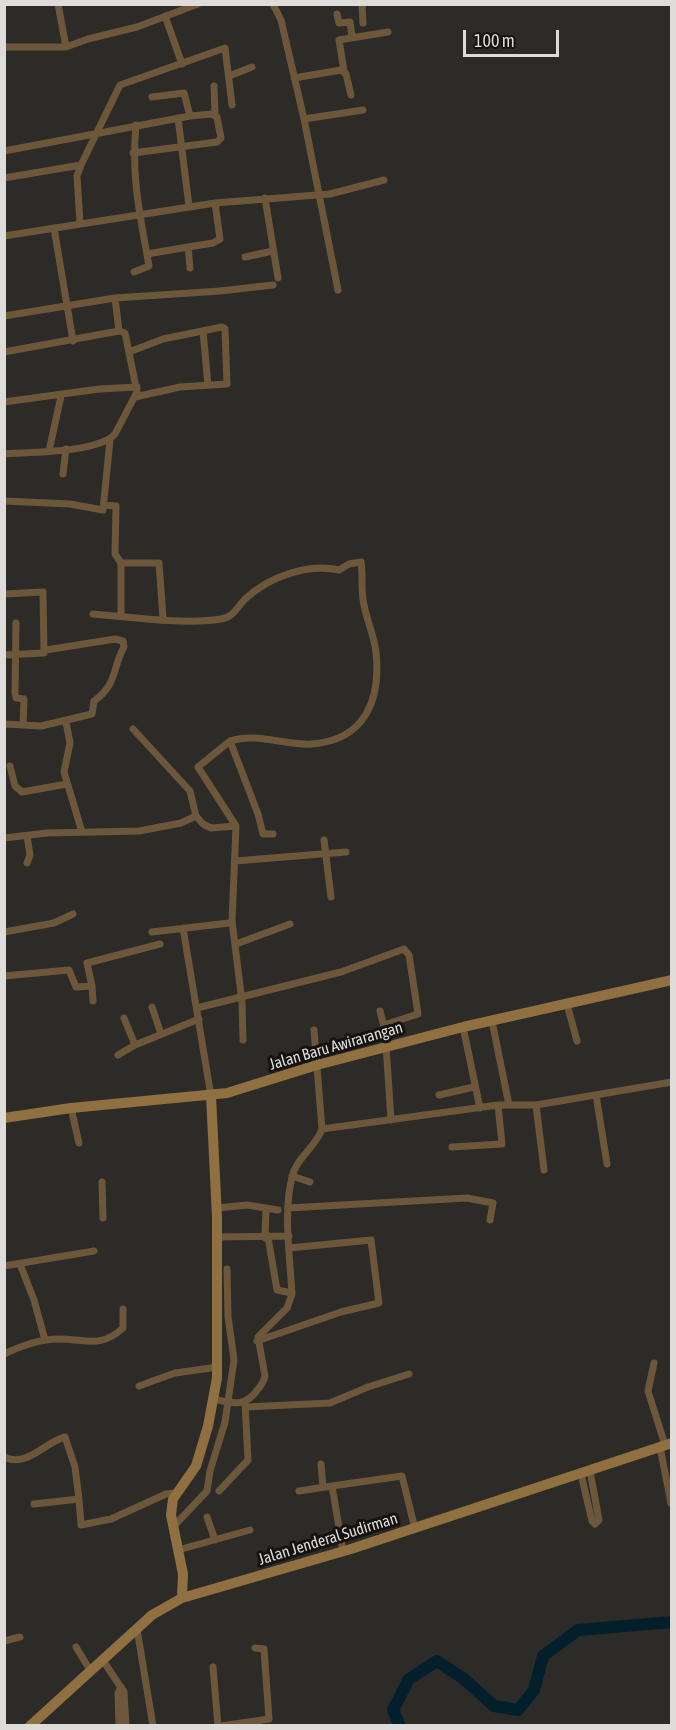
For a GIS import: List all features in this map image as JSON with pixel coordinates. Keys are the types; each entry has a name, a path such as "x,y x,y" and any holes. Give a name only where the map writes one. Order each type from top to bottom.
{"street":[{"path":"58,4 66,47"},
{"path":"4,47 66,47 137,27 198,4"},
{"path":"273,4 281,20 304,119 321,195 338,290"},
{"path":"362,4 363,23"},
{"path":"337,14 339,23 350,22 352,37"},
{"path":"165,16 182,64"},
{"path":"351,95 338,42 340,39 388,32"},
{"path":"80,224 77,176 120,85 225,48 232,105"},
{"path":"229,76 252,67"},
{"path":"294,78 344,71"},
{"path":"133,153 220,141 215,115 214,86"},
{"path":"152,97 184,93 190,116"},
{"path":"304,119 363,110"},
{"path":"4,151 136,125 190,116 215,115"},
{"path":"178,118 189,206"},
{"path":"134,273 149,267 134,190 133,153 136,125"},
{"path":"4,178 81,165"},
{"path":"4,236 189,206 321,195 384,180"},
{"path":"4,316 115,298 220,291 275,281 265,198"},
{"path":"147,254 220,239 215,203"},
{"path":"54,228 73,341"},
{"path":"188,247 190,268"},
{"path":"245,257 273,251"},
{"path":"115,298 120,331"},
{"path":"129,352 163,339 225,329 228,383 180,387 135,397"},
{"path":"4,352 120,331 125,333 137,387 135,397 110,440 103,510 70,504 4,501"},
{"path":"203,331 208,385"},
{"path":"4,402 61,396 99,388 137,387"},
{"path":"49,451 61,396"},
{"path":"4,454 66,449 110,440"},
{"path":"63,474 66,449"},
{"path":"104,505 116,506 115,554 121,563 121,616"},
{"path":"121,563 159,563 163,618"},
{"path":"93,614 223,619 271,580 292,573 328,568 339,570 353,563 362,563 362,598 375,650 375,695 370,710 352,732 322,742 309,744 244,737 230,741 198,767 233,826 235,861 232,921 236,944 243,1040"},
{"path":"4,594 43,592 46,650"},
{"path":"16,623 15,693 16,698 24,699 23,725"},
{"path":"4,656 44,654 46,650 115,639 123,641 115,676 102,696 94,701 92,714 66,722 41,726 4,723"},
{"path":"66,722 70,743 64,763 67,784 82,832"},
{"path":"133,729 190,791 196,816 211,828 233,826"},
{"path":"230,741 258,814 263,834 273,834"},
{"path":"10,766 15,786 22,792 67,784"},
{"path":"4,838 82,832 139,831 181,823 196,816"},
{"path":"27,836 30,855 27,863"},
{"path":"324,840 331,897"},
{"path":"235,861 346,852"},
{"path":"4,932 54,923 73,914"},
{"path":"152,932 229,923"},
{"path":"236,944 290,924"},
{"path":"4,1457 24,1459 44,1449 52,1440 64,1437 75,1467 81,1525 111,1519 166,1494 175,1493 203,1468 225,1422 220,1401 218,1367 224,1338 223,1296 211,1096 183,928"},
{"path":"93,1001 87,963 160,944"},
{"path":"197,1008 341,972 404,949 409,955 418,1014 384,1025"},
{"path":"4,976 69,970 76,987 92,986"},
{"name":"Jalan Baru Awirarangan","path":"4,1118 71,1108 227,1093 317,1065 463,1027 672,981"},
{"path":"567,1004 577,1041"},
{"path":"152,1006 161,1034"},
{"path":"380,1011 384,1025 391,1120"},
{"path":"124,1018 135,1044"},
{"path":"118,1055 135,1044 199,1019"},
{"path":"492,1021 509,1106"},
{"path":"463,1027 480,1108"},
{"path":"245,1404 252,1399 264,1381 258,1337 291,1304 288,1208 292,1176 317,1141 322,1129 314,1030"},
{"path":"322,1129 480,1108 536,1105 672,1082"},
{"path":"439,1095 474,1087"},
{"path":"596,1095 607,1164"},
{"path":"536,1105 544,1170"},
{"path":"452,1147 502,1144 498,1106"},
{"path":"71,1108 80,1143"},
{"path":"292,1176 310,1182"},
{"path":"102,1182 103,1218"},
{"path":"288,1208 467,1198 492,1203 489,1220"},
{"path":"219,1208 248,1205 278,1210"},
{"path":"266,1208 266,1238 277,1290 292,1293"},
{"path":"220,1237 289,1236"},
{"path":"257,1341 341,1312 379,1303 371,1240 289,1248"},
{"path":"4,1266 94,1251"},
{"path":"20,1264 34,1300 45,1340"},
{"path":"222,1283 227,1269"},
{"path":"4,1354 45,1340 103,1342 123,1328 123,1309"},
{"path":"173,1521 207,1491 203,1468 220,1401 234,1360 224,1338"},
{"path":"654,1363 648,1391 665,1445 671,1503"},
{"path":"140,1386 175,1373 218,1367"},
{"path":"220,1401 245,1404 330,1403 368,1387 409,1374"},
{"path":"219,1491 248,1460 245,1404"},
{"name":"Jalan Jenderal Sudirman","path":"30,1725 152,1615 182,1598 415,1529 665,1445"},
{"path":"321,1464 323,1487"},
{"path":"586,1473 599,1520 595,1524 592,1521 586,1473"},
{"path":"299,1491 403,1476 415,1529"},
{"path":"332,1486 343,1551"},
{"path":"175,1493 173,1521 183,1574 182,1598"},
{"path":"34,1504 79,1499"},
{"path":"207,1517 215,1540"},
{"path":"178,1550 250,1530"},
{"path":"137,1629 153,1725"},
{"path":"4,1641 20,1636"},
{"path":"76,1647 90,1670"},
{"path":"213,1667 219,1725 270,1717 264,1649 255,1648"},
{"path":"102,1659 124,1692 126,1725"},
{"path":"119,1725 118,1693 121,1687"}],"waterway":[{"path":"400,1726 393,1710 409,1679 437,1661 464,1679 494,1706 518,1710 534,1690 543,1656 578,1630 672,1622"}]}
